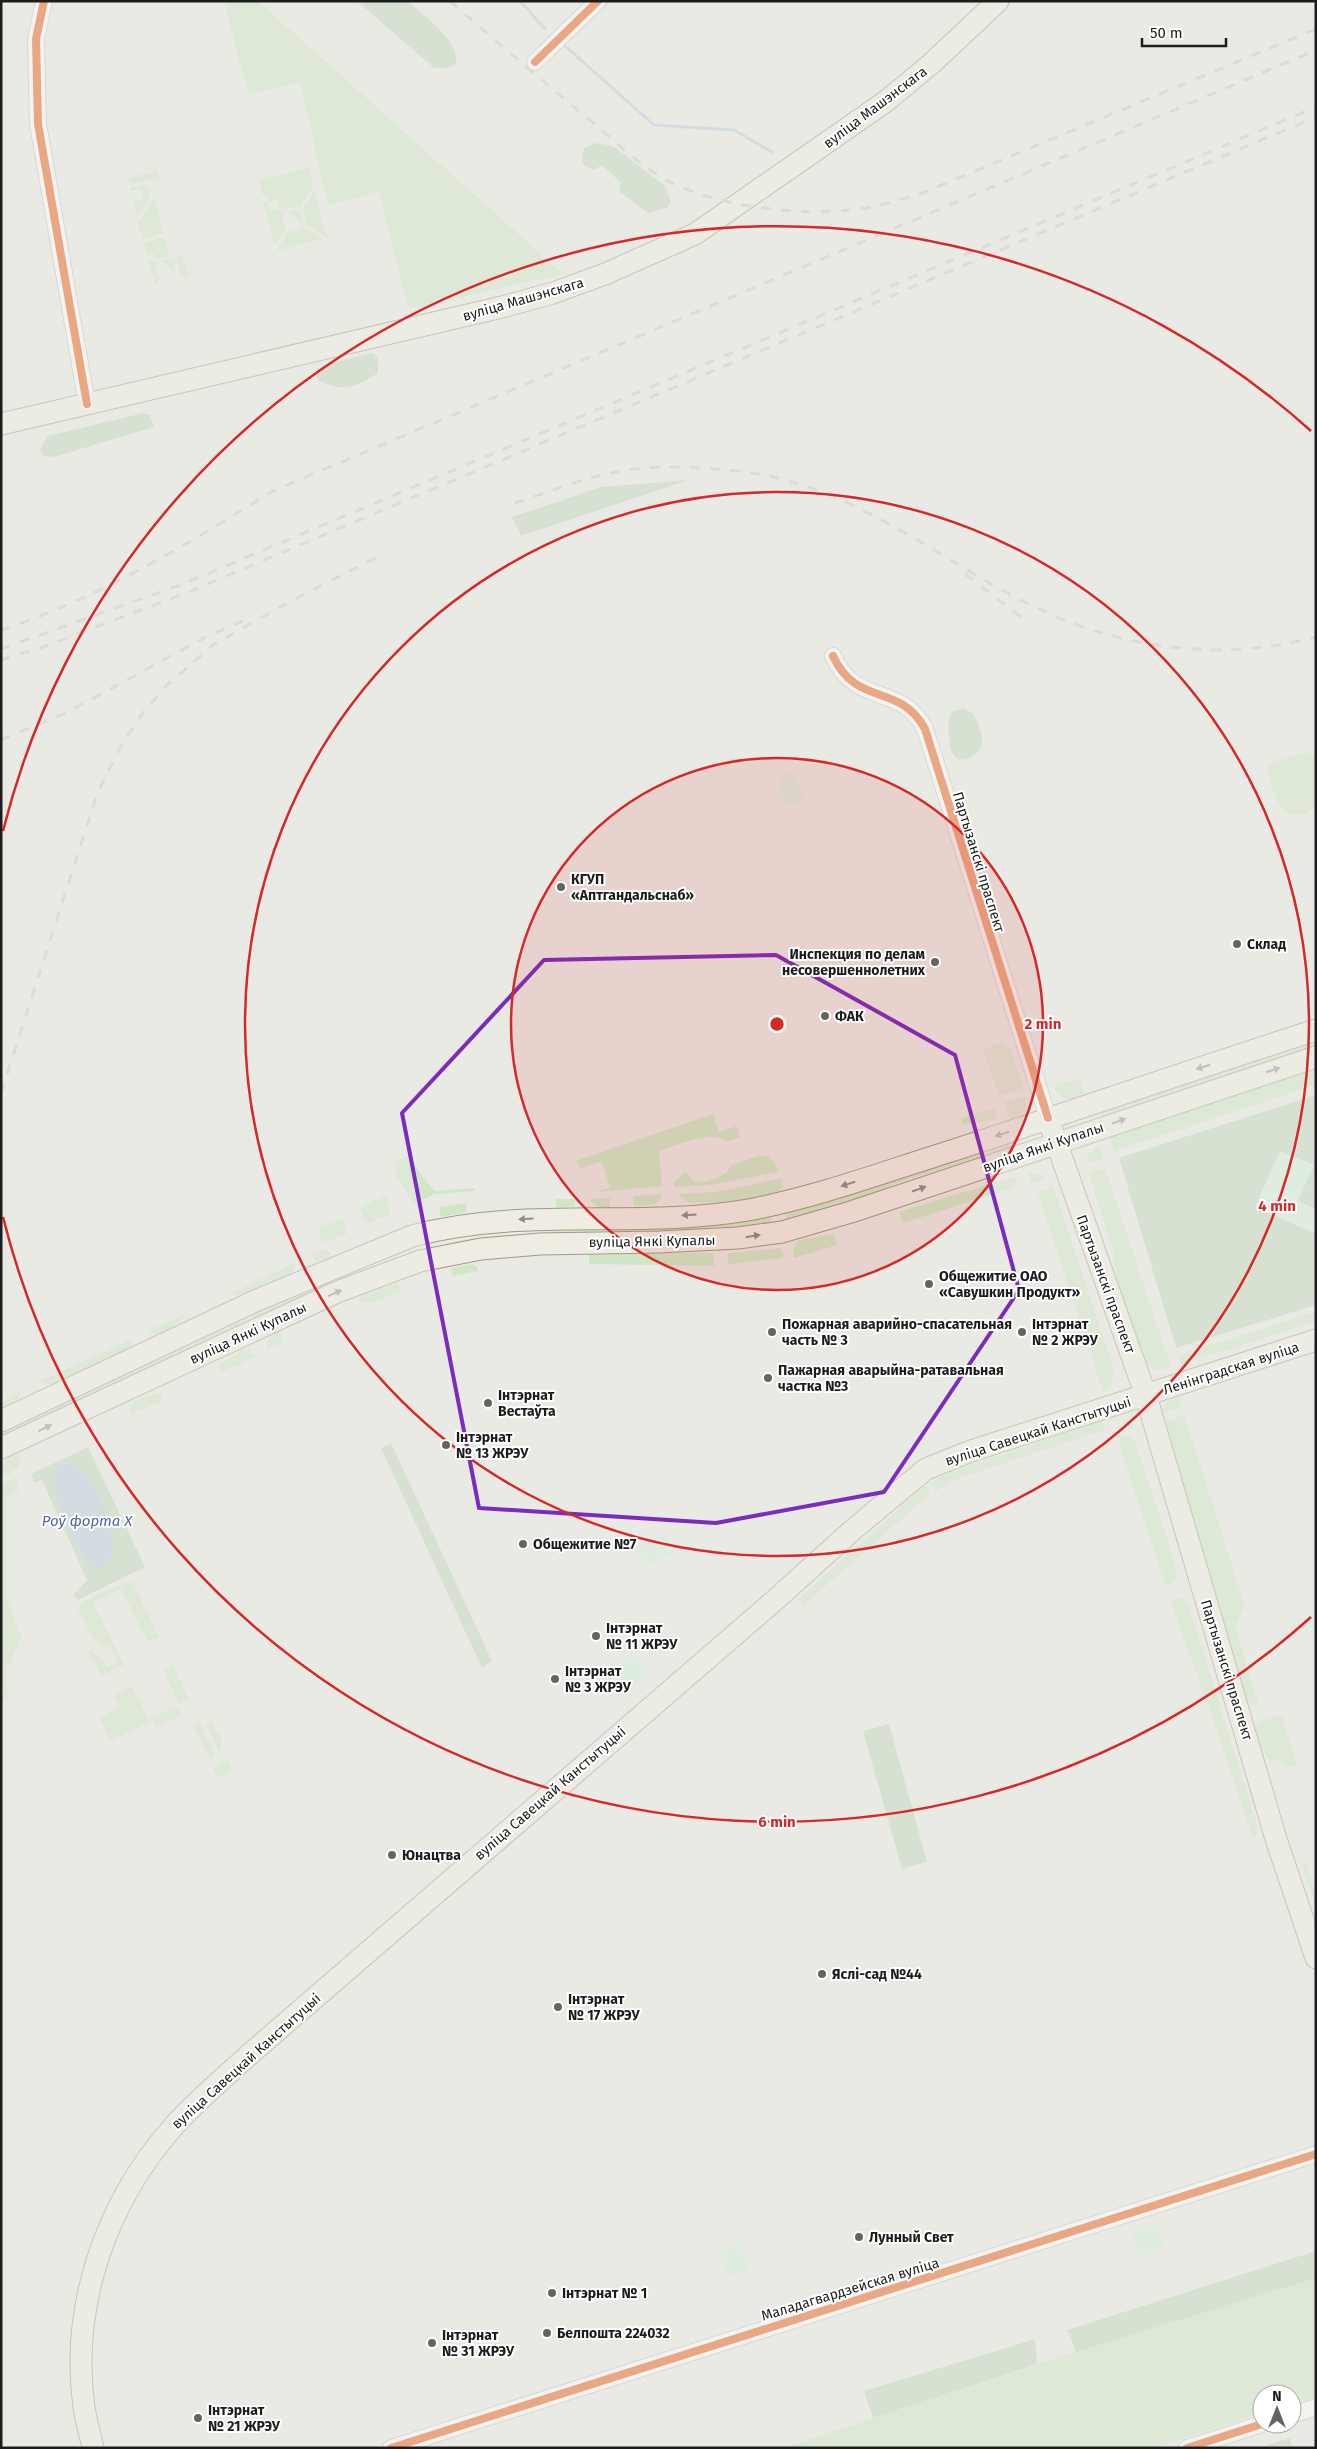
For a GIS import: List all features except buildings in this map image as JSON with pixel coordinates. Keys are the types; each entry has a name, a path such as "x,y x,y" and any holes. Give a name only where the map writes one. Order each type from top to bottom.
{"main road":[{"name":"вуліца Машэнскага","path":"1,424 553,294 655,254 695,234 879,106 931,64 998,1"},
{"name":"вуліца Янкі Купалы","path":"1,1421 279,1290 412,1236 439,1228 488,1221 670,1217 746,1210 798,1199 1316,1030"},
{"name":"вуліца Янкі Купалы","path":"1,1448 337,1292 420,1261 480,1249 532,1245 718,1240 782,1232 851,1212 1316,1057"},
{"name":"Партызанскі праспект","path":"1048,1118 1146,1396 1276,1839 1316,1958"},
{"path":"412,1236 420,1261"},
{"name":"Ленінградская вуліца","path":"1146,1396 1316,1340"},
{"name":"вуліца Савецкай Канстытуцыі","path":"93,2448 84,2406 81,2343 90,2279 108,2227 134,2180 173,2127 258,2048 774,1601 855,1528 926,1469 971,1451 1146,1396"}],"street":[{"path":"44,1 36,39 38,124 87,404"},
{"path":"535,62 598,1"},
{"name":"Партызанскі праспект","path":"833,656 839,669 853,684 904,703 917,715 925,729 1048,1118"},
{"name":"Маладагвардзейская вуліца","path":"391,2448 834,2307 1012,2253 1316,2154"},
{"path":"1302,2411 1316,2407"},
{"path":"1187,2448 1252,2427"}],"highlighted area":[{"path":"776,955 955,1055 1019,1290 884,1492 716,1523 479,1508 402,1113 544,960"}],"green space":[{"path":"224,1 258,1 563,274 409,309 378,191 328,206 300,82 248,94"},
{"path":"357,1 408,1 440,29 447,38 453,46 456,63 448,68 434,68"},
{"path":"596,143 613,146 664,185 671,201 667,208 648,213 619,191 621,183 602,165 594,170 585,166 582,160 584,148"},
{"path":"310,168 313,186 300,207 291,207 285,210 278,206 277,200 270,201 262,194 259,179"},
{"path":"157,171 160,178 130,185 128,178"},
{"path":"146,185 150,197 137,218 134,201 143,199 141,189 131,191 130,188"},
{"path":"314,191 327,237 305,224 306,215 303,209"},
{"path":"154,198 163,233 142,239 138,224"},
{"path":"267,202 270,211 277,209 284,213 282,221 286,228 274,246 264,203"},
{"path":"294,210 302,214 302,223 288,213"},
{"path":"304,227 323,239 276,251 289,231 297,231"},
{"path":"164,237 169,256 157,260 154,257 154,253 146,253 144,243"},
{"path":"182,254 189,275 185,279 179,274 175,258"},
{"path":"147,258 157,263 156,272 160,278 156,285"},
{"path":"166,259 175,262 175,272 161,261"},
{"path":"372,353 378,357 378,373 356,385 342,387 318,380 316,374 323,365"},
{"path":"143,413 150,415 154,427 54,457 43,456 40,449 48,436"},
{"path":"689,480 521,536 512,517 601,487"},
{"path":"963,708 974,714 980,729 982,744 974,756 960,760 952,752 948,729 952,712"},
{"path":"1310,752 1316,757 1316,807 1305,814 1289,814 1280,805 1273,792 1268,771 1269,765 1273,762"},
{"path":"793,771 804,799 787,806 779,787 781,778"},
{"path":"1316,1037 1316,1047 1102,1116 1099,1107"},
{"path":"1002,1043 1011,1050 1023,1088 999,1096 983,1049"},
{"path":"1316,1069 1316,1085 1114,1151 1109,1136"},
{"path":"1079,1079 1086,1098 1064,1098 1054,1087"},
{"path":"1316,1095 1316,1305 1176,1348 1119,1158"},
{"path":"1026,1096 1025,1111 1010,1120 1004,1103"},
{"path":"994,1108 998,1119 963,1125 961,1118"},
{"path":"713,1114 719,1132 737,1126 740,1138 728,1141 712,1137 703,1138 659,1151 662,1186 596,1192 610,1188 602,1161 581,1168 576,1161"},
{"path":"1009,1142 1010,1147 903,1181 862,1198 786,1220 785,1212"},
{"path":"1099,1145 1104,1159 1086,1164 1088,1155"},
{"path":"1280,1151 1314,1165 1298,1201 1316,1209 1316,1234 1255,1207"},
{"path":"409,1154 424,1179 435,1191 474,1188 475,1191 435,1194 413,1204 396,1175 394,1163"},
{"path":"759,1156 769,1156 780,1171 712,1185 674,1187 675,1181 686,1172 693,1181 705,1182 727,1172 731,1165"},
{"path":"1105,1168 1171,1367 1167,1369 1155,1369 1142,1361 1118,1283 1112,1247 1089,1173"},
{"path":"1028,1173 1039,1174 1046,1178 1032,1183"},
{"path":"1017,1176 1015,1187 903,1223 899,1212"},
{"path":"782,1178 783,1187 777,1193 730,1202 689,1203 678,1194 717,1192"},
{"path":"1053,1186 1115,1372 1109,1388 1103,1392 1038,1192"},
{"path":"661,1194 661,1199 656,1204 634,1206 633,1196"},
{"path":"386,1195 390,1214 367,1224 359,1208"},
{"path":"610,1198 610,1208 599,1207 589,1199"},
{"path":"556,1199 576,1199 574,1206 556,1208"},
{"path":"466,1203 466,1212 441,1217 439,1207"},
{"path":"771,1216 772,1222 748,1227 447,1246 447,1243 481,1237"},
{"path":"342,1219 348,1233 323,1243 318,1229"},
{"path":"834,1234 837,1245 794,1258 793,1250 799,1240"},
{"path":"779,1248 783,1251 783,1258 728,1264 728,1253"},
{"path":"327,1249 331,1257 317,1261 309,1256"},
{"path":"396,1251 397,1254 315,1289 245,1326 1,1440 1,1432 315,1285"},
{"path":"713,1253 714,1266 589,1264 589,1254"},
{"path":"296,1262 292,1273 262,1287 231,1296 230,1294"},
{"path":"471,1264 476,1266 479,1271 452,1276 451,1268"},
{"path":"398,1283 402,1291 368,1304 360,1301 358,1297"},
{"path":"1316,1312 1316,1322 1182,1364 1179,1355"},
{"path":"183,1315 184,1318 164,1333 156,1335 148,1331"},
{"path":"279,1330 284,1341 267,1349 268,1340"},
{"path":"133,1338 130,1347 125,1351 54,1384 46,1384 41,1381"},
{"path":"242,1349 249,1350 256,1357 222,1372 219,1366"},
{"path":"21,1391 18,1399 1,1410 1,1404 7,1398"},
{"path":"161,1392 164,1400 131,1414 129,1409 136,1399"},
{"path":"1178,1395 1182,1407 1161,1414 1167,1402"},
{"path":"1184,1415 1245,1606 1235,1626 1259,1707 1246,1703 1159,1425"},
{"path":"1102,1421 1105,1430 951,1481 936,1491 931,1482 948,1473"},
{"path":"1129,1435 1136,1444 1175,1563 1177,1576 1171,1584 1165,1585 1117,1436"},
{"path":"391,1443 492,1661 482,1668 381,1448"},
{"path":"88,1447 145,1567 78,1600 74,1594 87,1580 42,1480 34,1483 31,1474"},
{"path":"16,1454 21,1456 18,1468 1,1476 1,1461"},
{"path":"17,1477 18,1491 7,1496 7,1600 22,1637 6,1671 8,1701 2,1701 2,1484"},
{"path":"926,1485 930,1494 804,1605 798,1599"},
{"path":"665,1533 674,1553 645,1567 635,1547"},
{"path":"132,1581 159,1637 148,1642 121,1589 93,1602 124,1665 101,1676 88,1650 101,1657 107,1668 117,1662 109,1645 103,1647 94,1641 77,1607 97,1594"},
{"path":"1181,1598 1188,1603 1258,1828 1256,1836 1252,1837 1208,1705 1170,1600"},
{"path":"634,1655 649,1674 618,1699 603,1680"},
{"path":"173,1665 189,1700 179,1704 163,1670"},
{"path":"132,1686 148,1718 177,1707 182,1715 156,1727 152,1721 111,1741 99,1718 120,1707 114,1695"},
{"path":"1282,1715 1297,1764 1286,1768 1281,1760 1270,1761 1258,1744 1255,1728 1258,1722"},
{"path":"211,1721 221,1737 220,1753 206,1724"},
{"path":"200,1722 215,1756 210,1759 193,1725"},
{"path":"889,1724 927,1862 902,1869 863,1731"},
{"path":"229,1762 233,1770 218,1778 213,1768"},
{"path":"1307,1863 1316,1893 1316,1909 1302,1864"},
{"path":"1158,2223 1166,2248 1138,2256 1131,2232"},
{"path":"740,2243 749,2272 729,2278 719,2250"},
{"path":"1316,2251 1316,2278 1076,2352 1067,2330"},
{"path":"1316,2278 1316,2396 1302,2401 1302,2384 1252,2384 1252,2416 1153,2448 783,2448 1076,2352"},
{"path":"1035,2339 1037,2364 873,2418 864,2391"},
{"path":"1290,2438 1293,2448 1258,2448"}],"water":[{"name":"Роў форта X","path":"70,1463 83,1473 90,1482 110,1526 111,1555 105,1565 94,1571 71,1535 58,1502 55,1487 56,1474 61,1464"}],"waterway":[{"path":"520,1 545,29"},
{"path":"565,46 654,125 734,130 772,152"}],"railway":[{"path":"450,1 623,149 672,183 693,192 739,204 763,208 812,211 866,208 920,194 1316,29"},
{"path":"1,630 72,603 141,569 273,491 1316,50"},
{"path":"1,649 183,584 1316,107"},
{"path":"1,660 43,647 186,593 1316,117"},
{"path":"515,503 594,477 638,469 658,467 701,468 764,475 814,489 846,502 907,534 1027,603 1095,631 1168,647 1205,650 1243,649 1280,645 1316,637"},
{"path":"1,1093 97,794 123,742 143,713 167,685 213,645 289,602 383,554"},
{"path":"965,574 1026,621"},
{"path":"1,740 68,712 204,638 245,620"}],"cycle path":[{"path":"44,1 36,39 38,124 87,404"},
{"path":"535,62 598,1"},
{"path":"833,656 843,672 854,683 903,705 915,715 925,729 1048,1118"},
{"path":"391,2448 1316,2154"},
{"path":"1187,2448 1252,2427"}],"place":[{"name":"КГУП «Аптгандальснаб»","path":"561,887"},
{"name":"Склад","path":"1237,944"},
{"name":"Инспекция по делам несовершеннолетних","path":"935,962"},
{"name":"ФАК","path":"825,1016"},
{"name":"Общежитие ОАО «Савушкин Продукт»","path":"929,1284"},
{"name":"Пожарная аварийно-спасательная часть № 3","path":"772,1332"},
{"name":"Інтэрнат № 2 ЖРЭУ","path":"1022,1332"},
{"name":"Пажарная аварыйна-ратавальная частка №3","path":"768,1378"},
{"name":"Інтэрнат Вестаўта","path":"488,1403"},
{"name":"Інтэрнат № 13 ЖРЭУ","path":"446,1445"},
{"name":"Общежитие №7","path":"523,1544"},
{"name":"Інтэрнат № 11 ЖРЭУ","path":"596,1636"},
{"name":"Інтэрнат № 3 ЖРЭУ","path":"555,1679"},
{"name":"Юнацтва","path":"392,1855"},
{"name":"Яслі-сад №44","path":"822,1974"},
{"name":"Інтэрнат № 17 ЖРЭУ","path":"558,2007"},
{"name":"Лунный Свет","path":"859,2237"},
{"name":"Інтэрнат № 1","path":"552,2293"},
{"name":"Белпошта 224032","path":"547,2333"},
{"name":"Інтэрнат № 31 ЖРЭУ","path":"432,2343"},
{"name":"Інтэрнат № 21 ЖРЭУ","path":"198,2418"}]}
